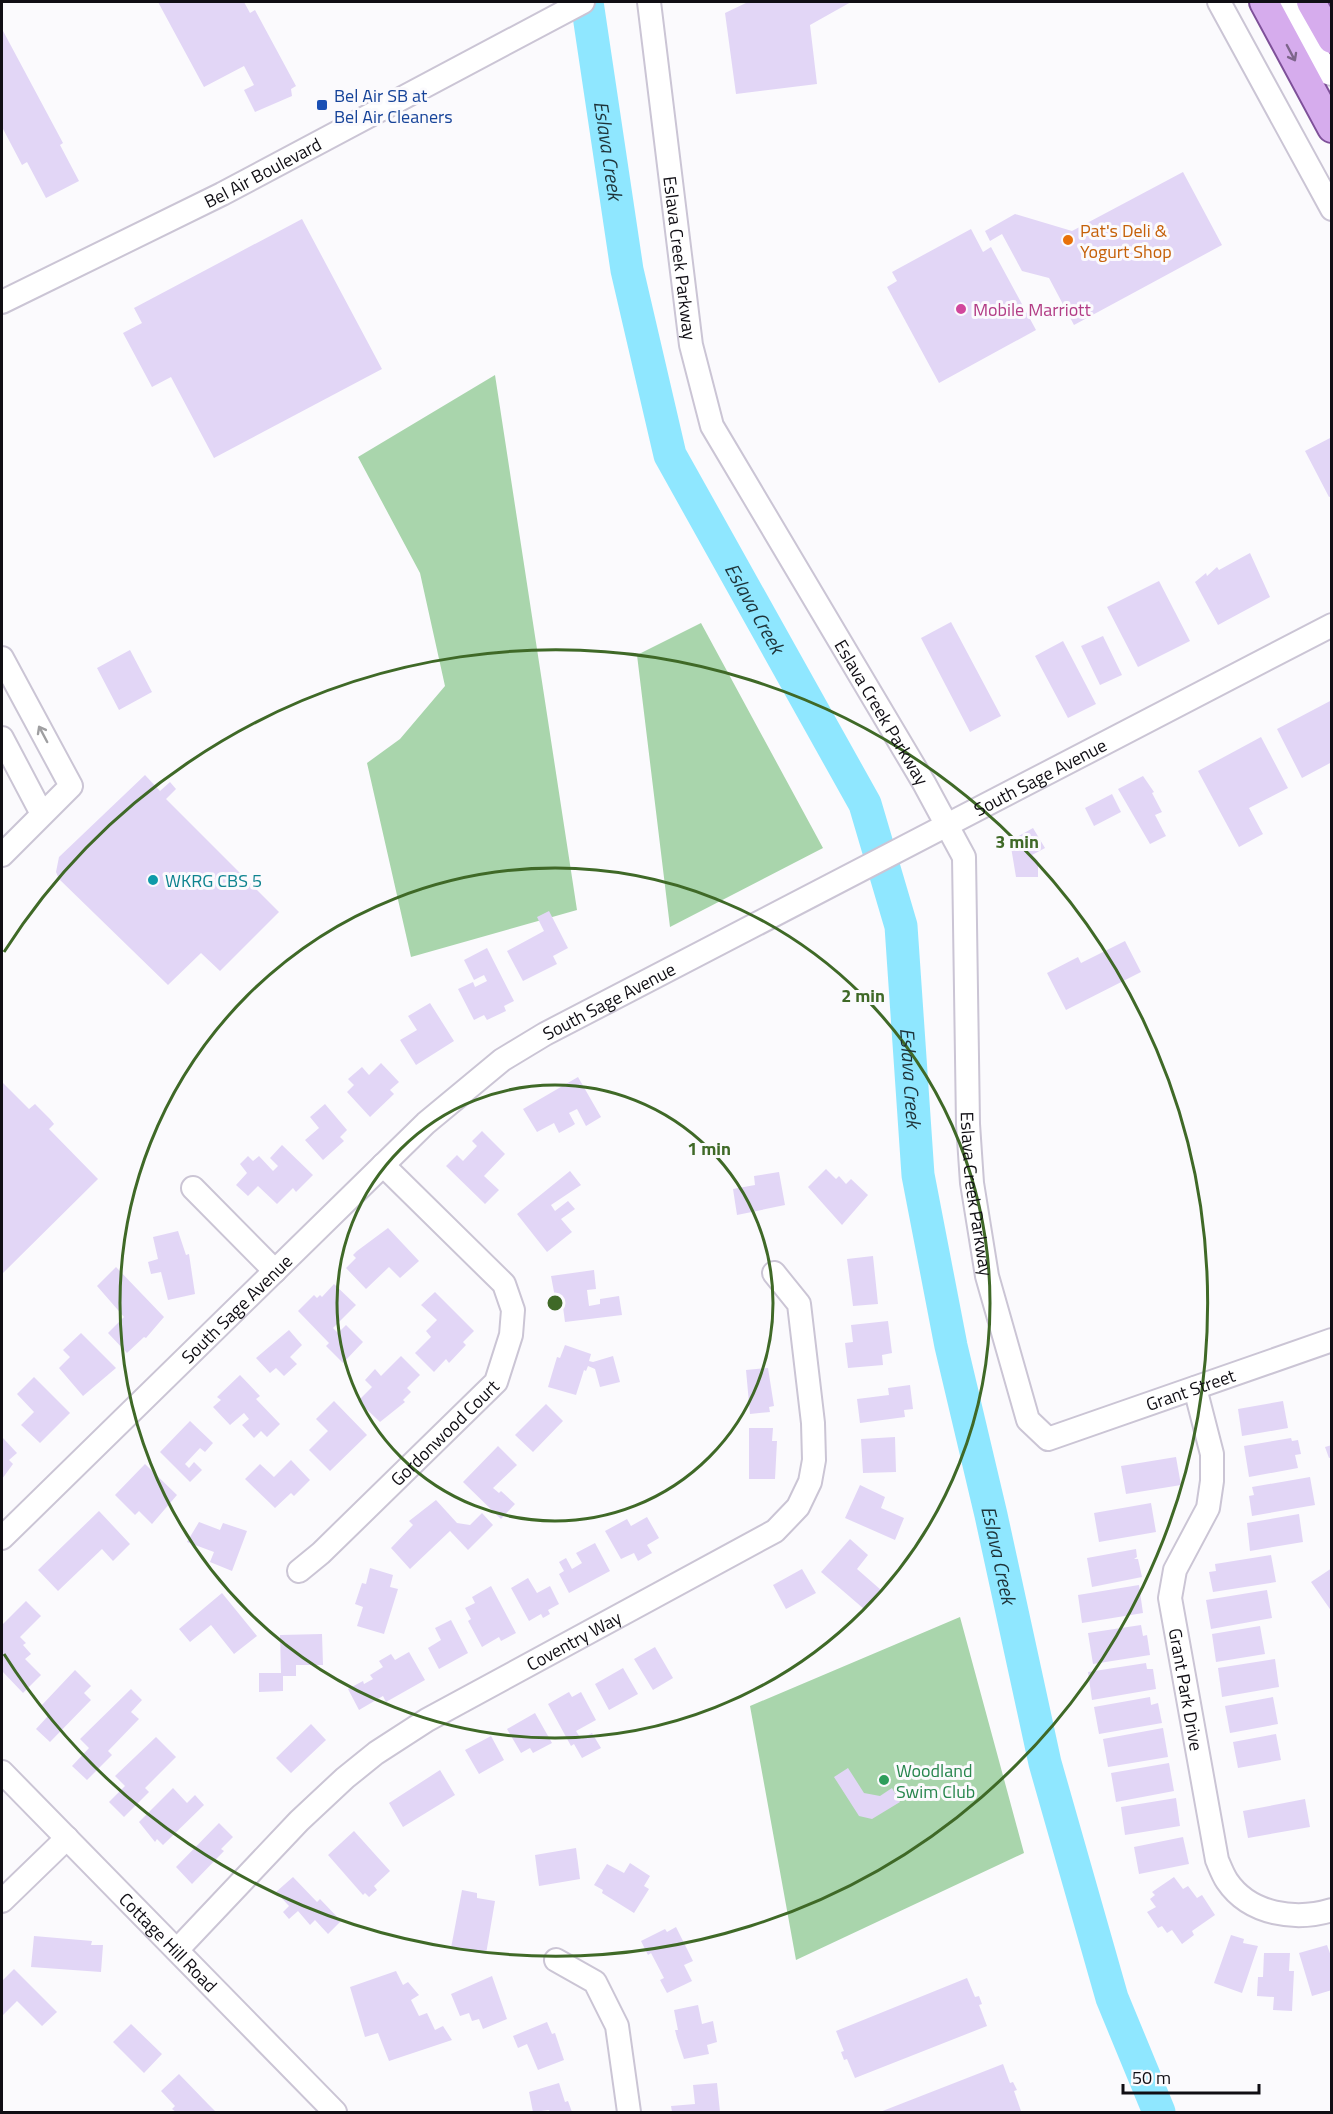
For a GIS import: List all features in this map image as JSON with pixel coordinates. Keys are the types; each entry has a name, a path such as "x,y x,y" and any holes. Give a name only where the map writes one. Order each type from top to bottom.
{"main road":[{"path":"1264,2 1332,128"},
{"path":"1311,2 1332,39"}],"street":[{"name":"Eslava Creek Parkway","path":"649,2 691,345 712,426 964,857 968,1124 972,1183 987,1276 1029,1420 1048,1439"},
{"path":"1219,2 1332,209"},
{"path":"1287,2 1328,72 1332,74"},
{"name":"Bel Air Boulevard","path":"2,302 222,194 575,5"},
{"name":"South Sage Avenue","path":"2,1538 426,1123 502,1060 545,1034 1332,625"},
{"path":"2,658 71,786 2,855"},
{"path":"2,738 42,814"},
{"name":"Gordonwood Court","path":"299,1571 321,1553 496,1382 512,1335 513,1310 504,1284 383,1165"},
{"path":"193,1188 274,1271"},
{"name":"Coventry Way","path":"177,1950 299,1821 376,1753 427,1720 775,1531 798,1507 810,1482 814,1460 813,1424 799,1304 774,1273"},
{"name":"Grant Street","path":"1048,1439 1332,1340"},
{"name":"Grant Park Drive","path":"1195,1388 1212,1454 1212,1481 1208,1508 1175,1570 1170,1598 1217,1860 1227,1882 1248,1900 1276,1915 1311,1917 1332,1910"},
{"name":"Cottage Hill Road","path":"2,1772 335,2112"},
{"path":"2,1901 67,1838"},
{"path":"556,1960 595,1982 617,2026 629,2112"}],"green space":[{"path":"495,375 577,910 411,957 367,763 400,739 445,686 420,573 358,457"},
{"path":"701,623 823,848 670,927 637,655"},
{"name":"Woodland Swim Club","path":"960,1617 1024,1853 796,1960 750,1706"}],"building":[{"path":"158,2 244,2 250,13 255,10 296,86 291,89 292,96 255,112 244,90 254,85 244,66 204,87"},
{"path":"748,2 851,2 810,25 817,84 736,94 725,13"},
{"path":"2,29 63,143 60,145 79,181 46,198 27,162 22,165 2,127"},
{"path":"1183,172 1222,245 1074,325 1049,278 1022,271 1002,234 990,241 985,231 1015,214 1072,231"},
{"path":"302,219 382,369 214,458 171,377 152,387 123,333 142,323 134,308"},
{"name":"Mobile Marriott","path":"971,229 983,252 991,247 1036,330 939,383 887,287 897,281 892,272"},
{"path":"1332,437 1332,496 1329,497 1305,451"},
{"path":"1250,553 1270,597 1218,625 1195,582 1206,573 1207,576 1217,567 1219,570"},
{"path":"1159,581 1190,641 1138,667 1107,607"},
{"path":"951,622 1001,716 970,732 921,638"},
{"path":"1103,636 1122,675 1100,685 1081,646"},
{"path":"1063,641 1096,704 1068,718 1035,656"},
{"path":"130,650 152,692 119,710 97,668"},
{"path":"1332,700 1332,762 1302,778 1277,729"},
{"path":"1261,737 1288,788 1249,808 1263,834 1239,847 1198,771"},
{"name":"WKRG CBS 5","path":"145,775 160,791 170,782 176,789 166,799 279,912 220,971 201,953 168,985 59,879 56,872 59,857"},
{"path":"1143,776 1154,792 1152,793 1162,812 1155,815 1166,836 1150,844 1118,789"},
{"path":"1112,794 1121,812 1094,826 1085,808"},
{"path":"1033,828 1045,848 1032,855 1038,861 1038,877 1016,877 1010,841"},
{"path":"549,911 568,948 553,956 557,964 523,981 507,951 544,931 537,917"},
{"path":"1125,941 1141,972 1066,1010 1047,973 1078,957 1081,963"},
{"path":"487,948 514,1001 504,1006 506,1011 487,1020 484,1015 474,1020 458,989 473,982 475,987 487,981 484,975 474,980 464,960"},
{"path":"430,1003 454,1041 416,1065 400,1040 417,1030 408,1016"},
{"path":"381,1063 399,1082 390,1090 394,1094 370,1117 347,1092 354,1085 348,1079 362,1067 369,1075"},
{"path":"578,1077 601,1117 586,1126 577,1109 569,1113 575,1124 572,1126 559,1133 554,1123 537,1132 523,1109"},
{"path":"2,1082 29,1109 35,1104 50,1119 54,1124 49,1129 98,1179 2,1274"},
{"path":"325,1104 347,1130 340,1137 344,1141 323,1160 305,1140 319,1128 310,1117"},
{"path":"482,1131 505,1154 484,1176 499,1190 485,1204 446,1166 457,1155 463,1161 477,1146 472,1141"},
{"path":"282,1145 313,1175 296,1192 293,1188 277,1204 258,1186 248,1196 236,1185 247,1173 240,1164 248,1156 253,1161 259,1156 273,1171 278,1166 270,1158"},
{"path":"826,1169 836,1179 839,1176 846,1184 851,1179 868,1195 842,1225 808,1187"},
{"path":"570,1171 581,1185 551,1205 555,1211 568,1201 575,1209 561,1219 572,1232 547,1252 517,1214"},
{"path":"779,1172 785,1205 737,1215 733,1189 755,1185 754,1176"},
{"path":"388,1228 419,1261 400,1278 389,1267 366,1289 346,1268 356,1258 353,1255 357,1251"},
{"path":"178,1231 186,1255 189,1254 195,1294 168,1300 161,1272 151,1274 148,1262 158,1259 153,1237"},
{"path":"873,1256 878,1304 853,1306 847,1259"},
{"path":"116,1267 164,1317 146,1338 144,1337 127,1353 108,1333 124,1317 97,1286"},
{"path":"594,1270 596,1289 587,1290 589,1306 600,1304 600,1299 619,1296 622,1315 565,1322 563,1307 557,1308 551,1276"},
{"path":"334,1284 356,1305 333,1328 338,1333 346,1325 363,1342 343,1363 326,1346 329,1343 298,1311 314,1295 317,1298 320,1295 322,1297"},
{"path":"435,1292 474,1331 463,1342 466,1345 449,1363 446,1359 434,1372 415,1353 431,1337 426,1331 437,1320 421,1305"},
{"path":"888,1321 892,1353 882,1355 883,1365 848,1368 845,1343 853,1342 851,1325"},
{"path":"289,1330 302,1345 290,1357 297,1364 284,1376 276,1368 270,1373 256,1358"},
{"path":"81,1333 116,1368 83,1396 59,1368 70,1357 63,1350"},
{"path":"565,1345 591,1354 589,1361 593,1362 613,1356 620,1382 600,1387 595,1369 588,1366 586,1371 584,1370 576,1395 548,1387 557,1357 560,1358"},
{"path":"401,1356 420,1375 407,1388 411,1392 403,1400 405,1402 380,1422 358,1401 372,1387 365,1380 375,1369 381,1376"},
{"path":"768,1368 774,1406 769,1407 770,1412 750,1414 746,1370"},
{"path":"240,1375 260,1396 256,1399 280,1424 267,1437 261,1431 254,1438 242,1425 249,1419 244,1413 230,1425 213,1407 221,1400 217,1397"},
{"path":"34,1377 70,1413 40,1443 21,1425 34,1412 17,1394"},
{"path":"910,1385 913,1409 904,1410 905,1417 860,1423 857,1399 889,1395 888,1388"},
{"path":"334,1401 367,1435 330,1471 309,1450 328,1431 316,1419"},
{"path":"1283,1401 1288,1428 1242,1436 1238,1409"},
{"path":"546,1404 563,1421 533,1452 515,1435"},
{"path":"190,1421 213,1443 205,1452 200,1448 185,1464 189,1468 194,1462 202,1470 190,1482 160,1452"},
{"path":"749,1428 773,1428 772,1441 777,1441 775,1479 749,1479"},
{"path":"2,1437 17,1453 9,1460 13,1464 2,1479"},
{"path":"895,1437 896,1472 863,1473 861,1439"},
{"path":"1291,1438 1292,1441 1298,1440 1301,1454 1295,1455 1298,1468 1249,1477 1244,1446"},
{"path":"1332,1445 1332,1457 1329,1458 1325,1447"},
{"path":"498,1446 517,1465 493,1488 499,1493 501,1491 515,1504 501,1519 463,1482"},
{"path":"1176,1457 1181,1485 1126,1494 1121,1466"},
{"path":"291,1460 310,1480 294,1496 291,1493 275,1508 245,1479 260,1464 274,1477"},
{"path":"145,1464 177,1495 152,1524 139,1511 135,1515 115,1495"},
{"path":"1310,1477 1315,1505 1252,1516 1249,1496 1254,1495 1252,1487"},
{"path":"860,1485 885,1497 881,1508 904,1518 895,1540 845,1518"},
{"path":"436,1500 457,1523 470,1525 482,1513 493,1525 468,1550 450,1531 410,1569 391,1548 413,1525 409,1521"},
{"path":"1151,1503 1156,1532 1099,1542 1094,1513"},
{"path":"99,1511 130,1544 113,1561 102,1549 58,1591 38,1570"},
{"path":"1299,1514 1303,1542 1250,1551 1247,1523"},
{"path":"647,1517 659,1538 647,1545 652,1553 638,1561 634,1553 621,1559 605,1531 627,1519 631,1526"},
{"path":"199,1522 220,1530 223,1523 247,1531 232,1571 210,1562 214,1552 187,1542"},
{"path":"850,1539 868,1555 857,1569 881,1590 864,1609 821,1572"},
{"path":"595,1543 610,1571 569,1593 559,1574 564,1571 559,1562 566,1558 572,1569 582,1563 576,1553"},
{"path":"1136,1549 1137,1557 1134,1559 1138,1559 1142,1577 1092,1587 1087,1558"},
{"path":"1271,1555 1276,1582 1213,1592 1209,1572 1216,1571 1215,1564"},
{"path":"370,1568 393,1575 390,1587 398,1589 384,1634 357,1626 363,1607 355,1604 362,1583 366,1584"},
{"path":"1332,1568 1332,1612 1311,1582"},
{"path":"802,1569 816,1593 786,1609 773,1585"},
{"path":"528,1578 537,1593 550,1586 559,1604 548,1610 550,1614 543,1618 541,1614 529,1621 511,1588"},
{"path":"1139,1585 1143,1613 1082,1623 1078,1595"},
{"path":"491,1586 516,1633 501,1641 499,1637 482,1647 468,1621 471,1619 465,1608 475,1603 472,1597"},
{"path":"1267,1590 1272,1618 1211,1629 1206,1600"},
{"path":"222,1593 257,1636 234,1654 211,1625 190,1642 179,1629"},
{"path":"26,1601 41,1616 20,1637 26,1643 23,1645 31,1654 25,1659 41,1675 23,1693 2,1671 2,1625"},
{"path":"451,1620 468,1653 439,1669 428,1648 441,1640 435,1628"},
{"path":"1141,1625 1143,1636 1147,1635 1150,1655 1093,1664 1088,1633"},
{"path":"1260,1626 1265,1654 1216,1662 1212,1634"},
{"path":"322,1634 323,1665 296,1665 296,1676 283,1676 283,1691 259,1692 259,1673 281,1673 280,1635"},
{"path":"655,1647 673,1678 653,1690 634,1659"},
{"path":"409,1652 425,1680 386,1702 383,1696 359,1710 348,1689 363,1681 364,1684 373,1679 370,1675 383,1667 379,1661 391,1654 395,1660"},
{"path":"1275,1659 1279,1687 1222,1697 1218,1668"},
{"path":"1146,1663 1147,1669 1153,1669 1156,1689 1092,1700 1088,1672"},
{"path":"623,1668 638,1694 609,1710 595,1684"},
{"path":"75,1670 91,1686 84,1693 91,1700 50,1742 36,1729 48,1716 41,1706"},
{"path":"131,1689 142,1700 131,1712 139,1719 108,1751 112,1755 87,1780 72,1766 89,1748 80,1739"},
{"path":"569,1692 572,1697 581,1692 596,1720 576,1731 581,1739 592,1733 601,1748 582,1758 574,1744 571,1746 548,1704"},
{"path":"1150,1697 1151,1705 1158,1703 1162,1723 1099,1734 1094,1707"},
{"path":"1273,1697 1278,1724 1230,1733 1225,1706"},
{"path":"535,1713 552,1743 533,1753 530,1748 521,1753 507,1729"},
{"path":"311,1724 326,1740 291,1773 276,1758"},
{"path":"1163,1728 1168,1757 1108,1767 1103,1739"},
{"path":"1276,1734 1281,1760 1238,1768 1233,1742"},
{"path":"491,1736 504,1760 479,1774 465,1750"},
{"path":"156,1737 176,1757 145,1788 149,1792 124,1817 109,1802 125,1786 115,1776"},
{"path":"1169,1763 1174,1791 1116,1802 1111,1773"},
{"path":"848,1768 864,1793 880,1796 892,1788 900,1802 872,1819 859,1816 834,1777"},
{"path":"440,1770 455,1795 403,1827 389,1803"},
{"path":"173,1788 187,1803 195,1795 204,1805 163,1845 157,1839 155,1842 139,1822"},
{"path":"1176,1798 1180,1826 1125,1835 1121,1807"},
{"path":"1305,1799 1310,1827 1248,1838 1243,1811"},
{"path":"219,1823 233,1837 221,1849 224,1851 192,1884 176,1867"},
{"path":"354,1831 390,1871 374,1886 377,1890 369,1897 365,1893 363,1895 328,1855"},
{"path":"1183,1837 1189,1864 1139,1874 1134,1847"},
{"path":"576,1848 580,1879 539,1886 535,1855"},
{"path":"630,1863 650,1876 644,1886 649,1889 634,1913 602,1893 603,1890 594,1885 607,1864 624,1873"},
{"path":"293,1877 317,1902 320,1899 341,1921 328,1934 315,1920 310,1925 298,1911 289,1919 283,1912 289,1906 276,1892"},
{"path":"1174,1877 1183,1889 1188,1886 1197,1898 1202,1895 1215,1915 1192,1931 1194,1935 1182,1944 1172,1930 1167,1933 1162,1926 1158,1928 1147,1912 1156,1907 1150,1899 1155,1895 1152,1892"},
{"path":"462,1890 477,1893 477,1898 495,1901 486,1954 451,1948"},
{"path":"676,1927 693,1961 684,1965 692,1981 667,1993 660,1980 664,1978 651,1953 648,1955 641,1941 665,1929 667,1932"},
{"path":"1231,1935 1244,1939 1243,1943 1258,1946 1242,1993 1214,1983"},
{"path":"34,1936 92,1941 91,1945 103,1945 101,1972 31,1967"},
{"path":"1327,1945 1332,1959 1332,1990 1312,1996 1299,1953"},
{"path":"1264,1953 1290,1953 1289,1971 1294,1971 1292,2011 1273,2010 1274,1997 1257,1996 1258,1977 1263,1977"},
{"path":"14,1969 57,2012 42,2026 17,2001 2,2016 2,1981"},
{"path":"396,1971 403,1985 408,1982 419,1995 411,2000 419,2016 427,2013 435,2030 443,2026 452,2040 389,2061 378,2033 365,2037 350,1987"},
{"path":"492,1976 507,2019 483,2029 479,2019 472,2021 469,2013 460,2016 451,1994"},
{"path":"967,1978 975,1997 979,1996 982,2004 979,2005 987,2026 855,2078 847,2059 844,2060 841,2052 844,2051 836,2031"},
{"path":"698,2005 702,2024 713,2021 717,2042 707,2045 709,2054 684,2059 675,2030 678,2030 674,2010"},
{"path":"547,2022 552,2034 555,2033 564,2060 538,2070 527,2044 518,2048 513,2036"},
{"path":"131,2024 162,2054 144,2073 113,2042"},
{"path":"1003,2064 1010,2083 1013,2082 1017,2090 1014,2091 1021,2111 880,2112"},
{"path":"179,2074 216,2112 176,2112 172,2109 175,2106 161,2091"},
{"path":"559,2083 565,2102 568,2101 572,2112 550,2112 549,2110 533,2112 529,2092"},
{"path":"717,2083 720,2112 672,2112 671,2106 695,2104 693,2085"}],"waterway":[{"name":"Eslava Creek","path":"587,2 627,270 670,455 865,804 901,926 918,1175 951,1346 991,1515 1045,1763 1112,1998 1159,2112"}],"place":[{"name":"Bel Air SB at Bel Air Cleaners","path":"322,105"},
{"name":"Pat's Deli & Yogurt Shop","path":"1068,240"},
{"name":"Mobile Marriott","path":"961,309"},
{"name":"WKRG CBS 5","path":"153,880"},
{"name":"Woodland Swim Club","path":"884,1780"}]}
